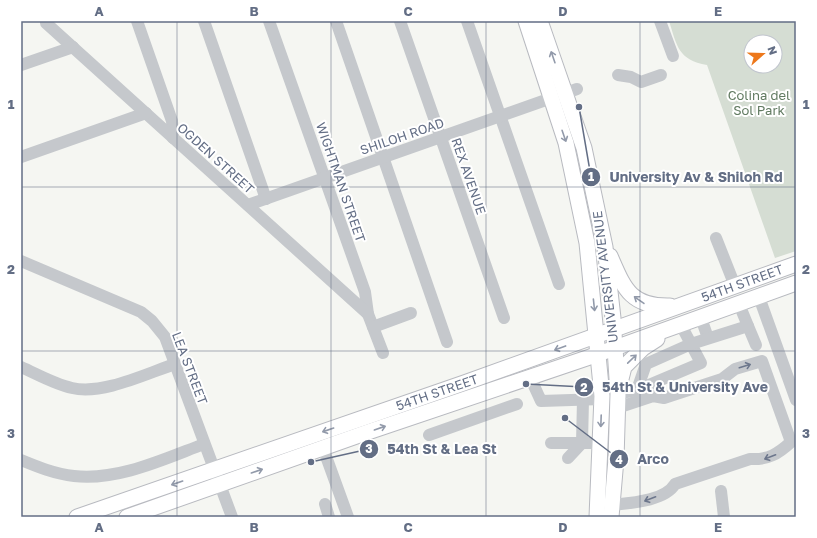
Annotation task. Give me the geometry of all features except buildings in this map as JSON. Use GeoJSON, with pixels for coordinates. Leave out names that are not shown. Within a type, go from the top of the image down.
{"type":"FeatureCollection","features":[{"type":"Feature","properties":{"kind":"main road","name":"UNIVERSITY AVENUE"},"geometry":{"type":"LineString","coordinates":[[526,21],[565,94],[566,143],[587,242],[597,334],[602,399],[597,517]]}},
{"type":"Feature","properties":{"kind":"main road","name":"UNIVERSITY AVENUE"},"geometry":{"type":"LineString","coordinates":[[540,21],[584,148],[604,247],[613,328],[618,401],[612,511]]}},
{"type":"Feature","properties":{"kind":"main road"},"geometry":{"type":"LineString","coordinates":[[604,247],[623,285],[637,299],[646,304],[677,306]]}},
{"type":"Feature","properties":{"kind":"main road","name":"54TH STREET"},"geometry":{"type":"LineString","coordinates":[[76,517],[444,390],[613,328],[796,264]]}},
{"type":"Feature","properties":{"kind":"main road","name":"54TH STREET"},"geometry":{"type":"LineString","coordinates":[[127,517],[421,413],[681,325],[796,283]]}},
{"type":"Feature","properties":{"kind":"main road"},"geometry":{"type":"LineString","coordinates":[[618,401],[624,367],[643,348],[681,325]]}},
{"type":"Feature","properties":{"kind":"main road"},"geometry":{"type":"LineString","coordinates":[[421,413],[424,405],[444,390]]}},
{"type":"Feature","properties":{"kind":"street"},"geometry":{"type":"LineString","coordinates":[[137,21],[172,121],[173,138]]}},
{"type":"Feature","properties":{"kind":"street"},"geometry":{"type":"LineString","coordinates":[[204,21],[266,199]]}},
{"type":"Feature","properties":{"kind":"street","name":"WIGHTMAN STREET"},"geometry":{"type":"LineString","coordinates":[[269,21],[365,292],[368,314],[383,353]]}},
{"type":"Feature","properties":{"kind":"street"},"geometry":{"type":"LineString","coordinates":[[336,21],[447,342]]}},
{"type":"Feature","properties":{"kind":"street","name":"REX AVENUE"},"geometry":{"type":"LineString","coordinates":[[400,21],[504,318]]}},
{"type":"Feature","properties":{"kind":"street"},"geometry":{"type":"LineString","coordinates":[[467,21],[559,284]]}},
{"type":"Feature","properties":{"kind":"street"},"geometry":{"type":"LineString","coordinates":[[660,21],[673,56]]}},
{"type":"Feature","properties":{"kind":"street","name":"OGDEN STREET"},"geometry":{"type":"LineString","coordinates":[[46,23],[368,314]]}},
{"type":"Feature","properties":{"kind":"street"},"geometry":{"type":"LineString","coordinates":[[21,65],[73,47]]}},
{"type":"Feature","properties":{"kind":"street"},"geometry":{"type":"LineString","coordinates":[[618,74],[631,77],[641,82],[661,76]]}},
{"type":"Feature","properties":{"kind":"street","name":"SHILOH ROAD"},"geometry":{"type":"LineString","coordinates":[[248,205],[565,94]]}},
{"type":"Feature","properties":{"kind":"street"},"geometry":{"type":"LineString","coordinates":[[21,157],[146,113]]}},
{"type":"Feature","properties":{"kind":"street"},"geometry":{"type":"LineString","coordinates":[[716,238],[735,286]]}},
{"type":"Feature","properties":{"kind":"street","name":"LEA STREET"},"geometry":{"type":"LineString","coordinates":[[21,262],[141,312],[161,332],[175,364],[232,517]]}},
{"type":"Feature","properties":{"kind":"street"},"geometry":{"type":"LineString","coordinates":[[760,297],[796,400]]}},
{"type":"Feature","properties":{"kind":"street"},"geometry":{"type":"LineString","coordinates":[[739,304],[756,345]]}},
{"type":"Feature","properties":{"kind":"street"},"geometry":{"type":"LineString","coordinates":[[374,327],[412,313]]}},
{"type":"Feature","properties":{"kind":"street"},"geometry":{"type":"LineString","coordinates":[[701,318],[708,338]]}},
{"type":"Feature","properties":{"kind":"street"},"geometry":{"type":"LineString","coordinates":[[618,401],[637,390],[701,363],[681,325]]}},
{"type":"Feature","properties":{"kind":"street"},"geometry":{"type":"LineString","coordinates":[[637,390],[646,364],[691,344],[748,326]]}},
{"type":"Feature","properties":{"kind":"street"},"geometry":{"type":"LineString","coordinates":[[612,511],[671,491],[675,484],[750,459],[762,460],[779,453],[791,442],[762,360],[735,369],[722,379],[664,398],[653,396],[618,401]]}},
{"type":"Feature","properties":{"kind":"street"},"geometry":{"type":"LineString","coordinates":[[21,367],[67,387],[90,390],[109,386],[175,364]]}},
{"type":"Feature","properties":{"kind":"street"},"geometry":{"type":"LineString","coordinates":[[530,377],[541,401],[602,399]]}},
{"type":"Feature","properties":{"kind":"street"},"geometry":{"type":"LineString","coordinates":[[568,458],[582,443],[583,400]]}},
{"type":"Feature","properties":{"kind":"street"},"geometry":{"type":"LineString","coordinates":[[429,435],[517,404]]}},
{"type":"Feature","properties":{"kind":"street"},"geometry":{"type":"LineString","coordinates":[[551,443],[600,443]]}},
{"type":"Feature","properties":{"kind":"street"},"geometry":{"type":"LineString","coordinates":[[21,460],[50,471],[75,476],[99,476],[123,472],[146,465],[204,444]]}},
{"type":"Feature","properties":{"kind":"street"},"geometry":{"type":"LineString","coordinates":[[323,448],[348,517]]}},
{"type":"Feature","properties":{"kind":"street"},"geometry":{"type":"LineString","coordinates":[[721,491],[724,517]]}},
{"type":"Feature","properties":{"kind":"street"},"geometry":{"type":"LineString","coordinates":[[324,504],[329,517]]}},
{"type":"Feature","properties":{"kind":"green space","name":"Colina del Sol Park"},"geometry":{"type":"Polygon","coordinates":[[[669,21],[796,21],[796,251],[775,258],[707,65],[690,60],[684,55],[677,45],[669,21]]]}},
{"type":"Feature","properties":{"kind":"place","name":"University Av & Shiloh Rd"},"geometry":{"type":"Point","coordinates":[579,107]}},
{"type":"Feature","properties":{"kind":"place","name":"54th St & University Ave"},"geometry":{"type":"Point","coordinates":[526,384]}},
{"type":"Feature","properties":{"kind":"place","name":"Arco"},"geometry":{"type":"Point","coordinates":[565,418]}},
{"type":"Feature","properties":{"kind":"place","name":"54th St & Lea St"},"geometry":{"type":"Point","coordinates":[311,462]}}]}
